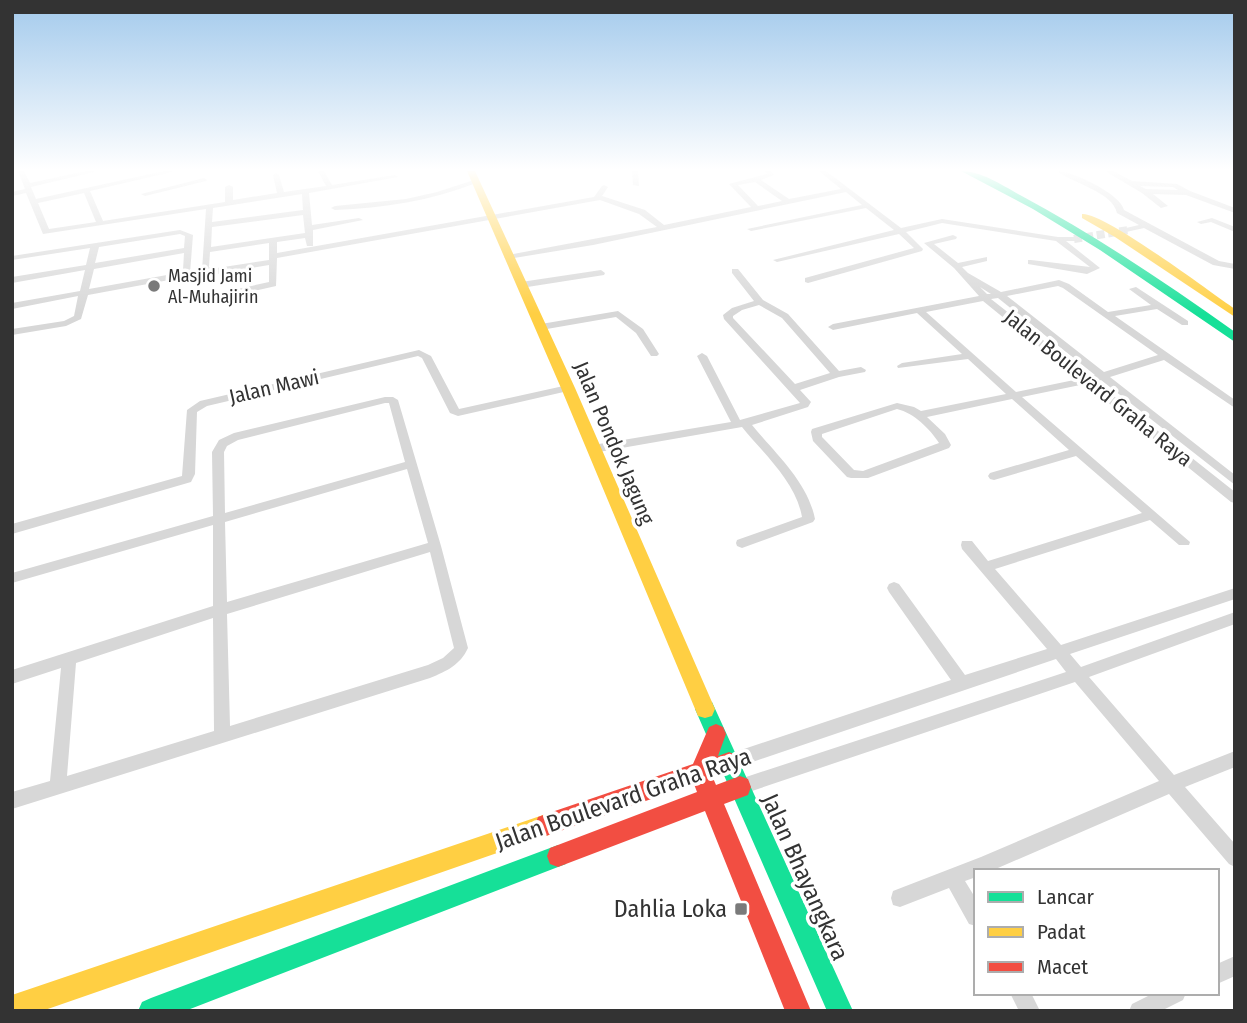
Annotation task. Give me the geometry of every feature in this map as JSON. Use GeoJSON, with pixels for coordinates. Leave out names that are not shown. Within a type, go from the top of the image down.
{"type":"FeatureCollection","features":[{"type":"Feature","properties":{"kind":"main road","name":"Jalan Pondok Jagung"},"geometry":{"type":"LineString","coordinates":[[491,219],[568,388],[729,762]]}},
{"type":"Feature","properties":{"kind":"main road"},"geometry":{"type":"LineString","coordinates":[[1061,219],[1096,239],[1235,338]]}},
{"type":"Feature","properties":{"kind":"main road"},"geometry":{"type":"LineString","coordinates":[[1088,219],[1119,235],[1235,314]]}},
{"type":"Feature","properties":{"kind":"main road"},"geometry":{"type":"LineString","coordinates":[[716,734],[700,773],[798,1011]]}},
{"type":"Feature","properties":{"kind":"main road","name":"Jalan Bhayangkara"},"geometry":{"type":"LineString","coordinates":[[729,762],[840,1011]]}},
{"type":"Feature","properties":{"kind":"main road","name":"Jalan Boulevard Graha Raya"},"geometry":{"type":"LineString","coordinates":[[12,1008],[729,762]]}},
{"type":"Feature","properties":{"kind":"main road","name":"Jalan Boulevard Graha Raya"},"geometry":{"type":"LineString","coordinates":[[150,1011],[740,787]]}},
{"type":"Feature","properties":{"kind":"street"},"geometry":{"type":"LineString","coordinates":[[40,219],[46,232],[124,219]]}},
{"type":"Feature","properties":{"kind":"street"},"geometry":{"type":"LineString","coordinates":[[98,219],[100,223]]}},
{"type":"Feature","properties":{"kind":"street"},"geometry":{"type":"LineString","coordinates":[[209,219],[205,269],[209,272],[481,219]]}},
{"type":"Feature","properties":{"kind":"street"},"geometry":{"type":"LineString","coordinates":[[209,225],[256,219]]}},
{"type":"Feature","properties":{"kind":"street"},"geometry":{"type":"LineString","coordinates":[[308,219],[311,251]]}},
{"type":"Feature","properties":{"kind":"street"},"geometry":{"type":"LineString","coordinates":[[651,219],[663,228]]}},
{"type":"Feature","properties":{"kind":"street"},"geometry":{"type":"LineString","coordinates":[[508,257],[594,244],[706,219]]}},
{"type":"Feature","properties":{"kind":"street"},"geometry":{"type":"LineString","coordinates":[[751,229],[797,219]]}},
{"type":"Feature","properties":{"kind":"street"},"geometry":{"type":"LineString","coordinates":[[808,280],[919,249],[918,244],[885,219]]}},
{"type":"Feature","properties":{"kind":"street"},"geometry":{"type":"LineString","coordinates":[[1134,219],[1216,263],[1235,267]]}},
{"type":"Feature","properties":{"kind":"street"},"geometry":{"type":"LineString","coordinates":[[207,250],[273,241],[359,220]]}},
{"type":"Feature","properties":{"kind":"street"},"geometry":{"type":"LineString","coordinates":[[1201,222],[1212,220],[1235,230]]}},
{"type":"Feature","properties":{"kind":"street"},"geometry":{"type":"LineString","coordinates":[[777,260],[942,221],[1058,239],[1074,239]]}},
{"type":"Feature","properties":{"kind":"street"},"geometry":{"type":"LineString","coordinates":[[1129,230],[1145,225]]}},
{"type":"Feature","properties":{"kind":"street"},"geometry":{"type":"LineString","coordinates":[[12,258],[180,232],[189,235],[187,271],[180,275],[12,306]]}},
{"type":"Feature","properties":{"kind":"street"},"geometry":{"type":"LineString","coordinates":[[930,240],[953,237]]}},
{"type":"Feature","properties":{"kind":"street"},"geometry":{"type":"LineString","coordinates":[[1031,261],[1087,271],[1096,268],[1058,239]]}},
{"type":"Feature","properties":{"kind":"street","name":"Jalan Boulevard Graha Raya"},"geometry":{"type":"LineString","coordinates":[[930,240],[928,243],[961,270],[1000,295],[1235,481]]}},
{"type":"Feature","properties":{"kind":"street"},"geometry":{"type":"LineString","coordinates":[[191,302],[273,284],[273,241]]}},
{"type":"Feature","properties":{"kind":"street"},"geometry":{"type":"LineString","coordinates":[[12,332],[75,320],[78,317],[95,245]]}},
{"type":"Feature","properties":{"kind":"street"},"geometry":{"type":"LineString","coordinates":[[12,280],[188,250]]}},
{"type":"Feature","properties":{"kind":"street"},"geometry":{"type":"LineString","coordinates":[[961,270],[984,259]]}},
{"type":"Feature","properties":{"kind":"street","name":"Jalan Boulevard Graha Raya"},"geometry":{"type":"LineString","coordinates":[[961,270],[985,298],[1235,499]]}},
{"type":"Feature","properties":{"kind":"street"},"geometry":{"type":"LineString","coordinates":[[735,271],[760,302],[785,316],[837,374]]}},
{"type":"Feature","properties":{"kind":"street"},"geometry":{"type":"LineString","coordinates":[[521,285],[601,272]]}},
{"type":"Feature","properties":{"kind":"street"},"geometry":{"type":"LineString","coordinates":[[832,327],[1059,283],[1235,405]]}},
{"type":"Feature","properties":{"kind":"street"},"geometry":{"type":"LineString","coordinates":[[1133,289],[1185,323]]}},
{"type":"Feature","properties":{"kind":"street"},"geometry":{"type":"LineString","coordinates":[[593,449],[741,423],[804,405],[806,402],[795,388],[729,319],[728,315],[733,310],[760,302]]}},
{"type":"Feature","properties":{"kind":"street"},"geometry":{"type":"LineString","coordinates":[[1105,315],[1158,306]]}},
{"type":"Feature","properties":{"kind":"street"},"geometry":{"type":"LineString","coordinates":[[920,311],[1017,395],[1076,453],[1184,542]]}},
{"type":"Feature","properties":{"kind":"street"},"geometry":{"type":"LineString","coordinates":[[541,327],[618,314],[640,331],[654,354]]}},
{"type":"Feature","properties":{"kind":"street","name":"Jalan Mawi"},"geometry":{"type":"LineString","coordinates":[[12,529],[187,479],[192,410],[204,403],[419,353],[426,356],[454,411],[458,413],[568,388]]}},
{"type":"Feature","properties":{"kind":"street"},"geometry":{"type":"LineString","coordinates":[[702,356],[741,423],[793,485],[809,510],[808,519],[742,543]]}},
{"type":"Feature","properties":{"kind":"street"},"geometry":{"type":"LineString","coordinates":[[902,366],[970,356]]}},
{"type":"Feature","properties":{"kind":"street"},"geometry":{"type":"LineString","coordinates":[[919,415],[941,437],[945,445],[864,475],[851,474],[817,438],[816,432],[897,406],[910,409],[919,415],[1090,380],[1166,356]]}},
{"type":"Feature","properties":{"kind":"street"},"geometry":{"type":"LineString","coordinates":[[795,388],[837,374],[861,370]]}},
{"type":"Feature","properties":{"kind":"street"},"geometry":{"type":"LineString","coordinates":[[12,801],[430,671],[452,661],[461,648],[436,546],[393,400],[234,437],[223,443],[218,452],[222,735]]}},
{"type":"Feature","properties":{"kind":"street"},"geometry":{"type":"LineString","coordinates":[[994,476],[1076,453]]}},
{"type":"Feature","properties":{"kind":"street"},"geometry":{"type":"LineString","coordinates":[[13,579],[219,517],[411,464]]}},
{"type":"Feature","properties":{"kind":"street"},"geometry":{"type":"LineString","coordinates":[[988,566],[1152,515]]}},
{"type":"Feature","properties":{"kind":"street"},"geometry":{"type":"LineString","coordinates":[[967,545],[988,566],[1077,675],[1235,858]]}},
{"type":"Feature","properties":{"kind":"street"},"geometry":{"type":"LineString","coordinates":[[12,677],[220,610],[436,546]]}},
{"type":"Feature","properties":{"kind":"street"},"geometry":{"type":"LineString","coordinates":[[894,588],[961,682]]}},
{"type":"Feature","properties":{"kind":"street","name":"Jalan Boulevard Graha Raya"},"geometry":{"type":"LineString","coordinates":[[729,762],[961,682],[1061,653],[1235,593]]}},
{"type":"Feature","properties":{"kind":"street","name":"Jalan Boulevard Graha Raya"},"geometry":{"type":"LineString","coordinates":[[740,787],[1077,675],[1235,618]]}},
{"type":"Feature","properties":{"kind":"street"},"geometry":{"type":"LineString","coordinates":[[58,785],[69,659]]}},
{"type":"Feature","properties":{"kind":"street"},"geometry":{"type":"LineString","coordinates":[[900,898],[1235,759]]}},
{"type":"Feature","properties":{"kind":"street"},"geometry":{"type":"LineString","coordinates":[[953,878],[974,914]]}},
{"type":"Feature","properties":{"kind":"street"},"geometry":{"type":"LineString","coordinates":[[1219,973],[1235,966]]}},
{"type":"Feature","properties":{"kind":"street"},"geometry":{"type":"LineString","coordinates":[[1021,995],[1030,1011]]}},
{"type":"Feature","properties":{"kind":"street"},"geometry":{"type":"LineString","coordinates":[[1139,1011],[1173,995]]}},
{"type":"Feature","properties":{"kind":"tunnel"},"geometry":{"type":"LineString","coordinates":[[1074,239],[1129,230]]}},
{"type":"Feature","properties":{"kind":"traffic: fast"},"geometry":{"type":"LineString","coordinates":[[1056,219],[1104,248],[1235,338]]}},
{"type":"Feature","properties":{"kind":"traffic: fast"},"geometry":{"type":"LineString","coordinates":[[705,709],[840,1011]]}},
{"type":"Feature","properties":{"kind":"traffic: fast"},"geometry":{"type":"LineString","coordinates":[[151,1011],[558,856]]}},
{"type":"Feature","properties":{"kind":"traffic: slow"},"geometry":{"type":"LineString","coordinates":[[492,219],[705,709]]}},
{"type":"Feature","properties":{"kind":"traffic: slow"},"geometry":{"type":"LineString","coordinates":[[1090,219],[1119,235],[1235,314]]}},
{"type":"Feature","properties":{"kind":"traffic: slow"},"geometry":{"type":"LineString","coordinates":[[12,1008],[546,825]]}},
{"type":"Feature","properties":{"kind":"traffic: jam"},"geometry":{"type":"LineString","coordinates":[[716,734],[700,773],[798,1011]]}},
{"type":"Feature","properties":{"kind":"traffic: jam"},"geometry":{"type":"LineString","coordinates":[[546,825],[729,762]]}},
{"type":"Feature","properties":{"kind":"traffic: jam"},"geometry":{"type":"LineString","coordinates":[[558,856],[740,787]]}},
{"type":"Feature","properties":{"kind":"place","name":"Masjid Jami Al-Muhajirin"},"geometry":{"type":"Point","coordinates":[154,286]}},
{"type":"Feature","properties":{"kind":"place","name":"Dahlia Loka"},"geometry":{"type":"Point","coordinates":[741,909]}}]}
